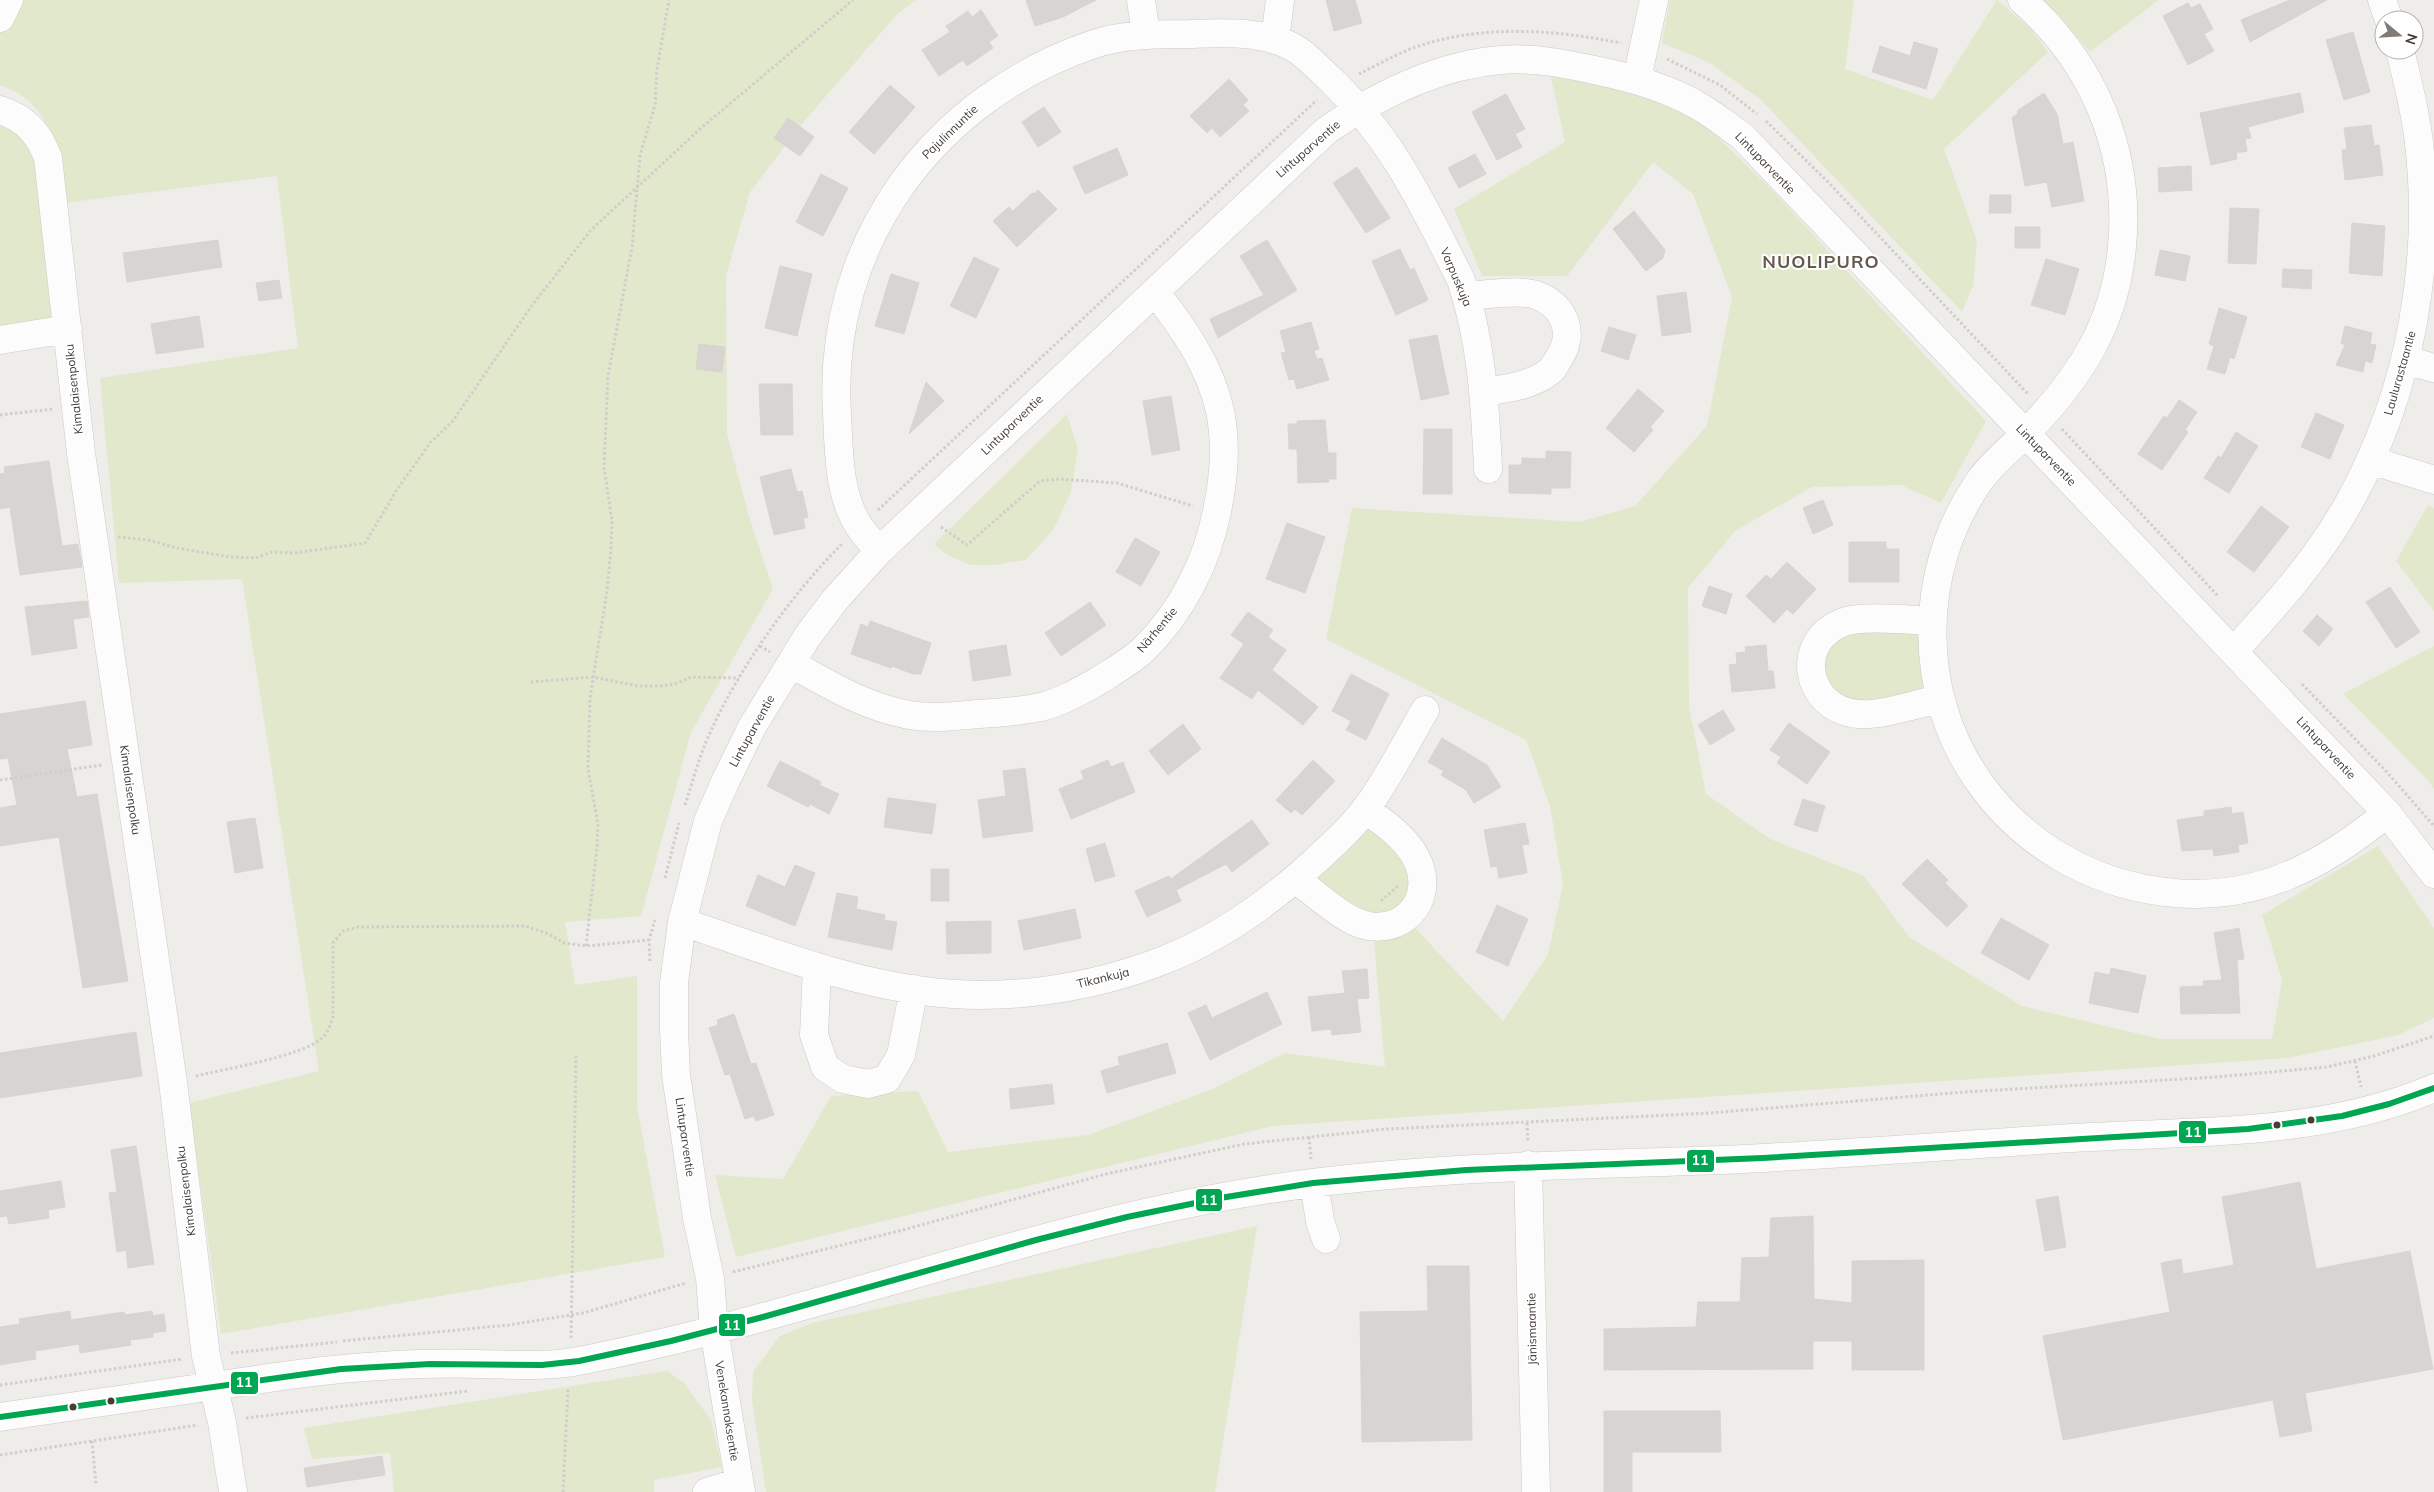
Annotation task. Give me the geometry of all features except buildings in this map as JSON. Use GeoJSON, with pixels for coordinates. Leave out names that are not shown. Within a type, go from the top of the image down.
{"type":"FeatureCollection","features":[{"type":"Feature","properties":{"kind":"street"},"geometry":{"type":"LineString","coordinates":[[0,18],[9,0]]}},
{"type":"Feature","properties":{"kind":"street"},"geometry":{"type":"LineString","coordinates":[[1141,0],[1146,35]]}},
{"type":"Feature","properties":{"kind":"street"},"geometry":{"type":"LineString","coordinates":[[1275,40],[1280,0]]}},
{"type":"Feature","properties":{"kind":"street"},"geometry":{"type":"LineString","coordinates":[[1637,79],[1654,0]]}},
{"type":"Feature","properties":{"kind":"street"},"geometry":{"type":"LineString","coordinates":[[2022,0],[2063,41],[2080,66],[2101,107],[2117,153],[2124,216],[2122,248],[2112,305],[2102,329],[2079,371],[2046,412],[2026,434],[2000,456],[1978,483],[1947,544],[1938,576],[1932,621],[1933,653],[1940,699],[1955,743],[1992,801],[2017,826],[2043,847],[2071,864],[2136,888],[2169,893],[2203,894],[2238,892],[2270,883],[2302,871],[2332,855],[2387,813]]}},
{"type":"Feature","properties":{"kind":"street","name":"Pajulinnuntie"},"geometry":{"type":"LineString","coordinates":[[880,551],[860,527],[846,496],[841,468],[836,398],[837,358],[844,308],[856,269],[879,222],[900,186],[932,147],[968,112],[1007,83],[1096,43],[1146,35],[1221,33],[1250,35],[1275,40],[1301,52],[1359,108]]}},
{"type":"Feature","properties":{"kind":"street","name":"Lintuparventie"},"geometry":{"type":"LineString","coordinates":[[714,1330],[710,1278],[697,1218],[676,1075],[670,917],[708,821],[752,727],[807,637],[834,601],[880,551],[1081,358],[1155,292],[1327,130],[1359,108],[1391,91],[1444,71],[1501,60],[1555,62],[1637,79],[1695,104],[1742,136],[2387,813],[2434,874]]}},
{"type":"Feature","properties":{"kind":"street","name":"Laulurastaantie"},"geometry":{"type":"LineString","coordinates":[[2234,651],[2271,611],[2314,557],[2351,499],[2387,419],[2406,360],[2417,297],[2423,217],[2418,135],[2402,60]]}},
{"type":"Feature","properties":{"kind":"street","name":"Varpuskuja"},"geometry":{"type":"LineString","coordinates":[[1359,108],[1382,136],[1414,186],[1461,280],[1473,319],[1484,392],[1488,469]]}},
{"type":"Feature","properties":{"kind":"street","name":"Kimalaisenpolku"},"geometry":{"type":"LineString","coordinates":[[0,110],[14,114],[30,126],[42,142],[48,158],[93,540],[173,1082],[206,1356],[222,1422],[233,1492]]}},
{"type":"Feature","properties":{"kind":"street","name":"Närhentie"},"geometry":{"type":"LineString","coordinates":[[792,664],[862,702],[910,715],[936,717],[1008,712],[1042,706],[1080,691],[1142,651],[1163,627],[1199,570],[1212,537],[1222,489],[1225,451],[1220,410],[1206,368],[1187,335],[1155,292]]}},
{"type":"Feature","properties":{"kind":"street"},"geometry":{"type":"LineString","coordinates":[[1466,296],[1500,293],[1534,294],[1558,307],[1568,329],[1566,348],[1552,370],[1524,383],[1484,392]]}},
{"type":"Feature","properties":{"kind":"street"},"geometry":{"type":"LineString","coordinates":[[0,340],[68,329]]}},
{"type":"Feature","properties":{"kind":"street"},"geometry":{"type":"LineString","coordinates":[[2406,360],[2434,368]]}},
{"type":"Feature","properties":{"kind":"street"},"geometry":{"type":"LineString","coordinates":[[2370,460],[2434,480]]}},
{"type":"Feature","properties":{"kind":"street"},"geometry":{"type":"LineString","coordinates":[[1932,621],[1894,619],[1846,621],[1831,628],[1818,640],[1812,655],[1812,674],[1817,688],[1826,703],[1841,711],[1859,714],[1874,713],[1940,699]]}},
{"type":"Feature","properties":{"kind":"street","name":"Tikankuja"},"geometry":{"type":"LineString","coordinates":[[670,917],[817,968],[860,980],[914,990],[975,994],[1026,992],[1059,988],[1131,971],[1166,959],[1226,928],[1295,879],[1342,836],[1365,809],[1425,710]]}},
{"type":"Feature","properties":{"kind":"street"},"geometry":{"type":"LineString","coordinates":[[1295,879],[1351,919],[1368,926],[1387,927],[1403,922],[1414,911],[1421,895],[1423,878],[1418,860],[1398,834],[1365,809]]}},
{"type":"Feature","properties":{"kind":"street"},"geometry":{"type":"LineString","coordinates":[[817,968],[814,1035],[825,1067],[842,1079],[868,1084],[887,1079],[901,1055],[914,990]]}},
{"type":"Feature","properties":{"kind":"street"},"geometry":{"type":"LineString","coordinates":[[0,1417],[322,1370],[444,1363],[527,1366],[570,1363],[714,1330],[1067,1232],[1172,1207],[1314,1183],[1528,1165],[1883,1152],[2060,1138],[2222,1131],[2331,1119],[2406,1100],[2434,1088]]}},
{"type":"Feature","properties":{"kind":"street","name":"Jänismaantie"},"geometry":{"type":"LineString","coordinates":[[1528,1165],[1536,1492]]}},
{"type":"Feature","properties":{"kind":"street"},"geometry":{"type":"LineString","coordinates":[[1314,1183],[1320,1221],[1326,1239]]}},
{"type":"Feature","properties":{"kind":"street","name":"Venekannaksentie"},"geometry":{"type":"LineString","coordinates":[[714,1330],[740,1487]]}},
{"type":"Feature","properties":{"kind":"street"},"geometry":{"type":"LineString","coordinates":[[707,1492],[740,1487]]}},
{"type":"Feature","properties":{"kind":"path"},"geometry":{"type":"LineString","coordinates":[[586,946],[598,825],[588,769],[590,698],[607,591],[611,549],[612,521],[604,466],[608,376],[632,247],[640,156],[655,105],[657,69],[669,0]]}},
{"type":"Feature","properties":{"kind":"path"},"geometry":{"type":"LineString","coordinates":[[93,540],[126,536],[230,557],[255,558],[272,552],[294,553],[365,543],[398,488],[430,443],[452,422],[557,272],[591,230],[700,128],[853,0]]}},
{"type":"Feature","properties":{"kind":"path"},"geometry":{"type":"LineString","coordinates":[[684,808],[709,734],[739,678],[760,646],[823,562],[1311,104],[1337,86],[1410,49],[1450,38],[1498,31],[1536,31],[1582,35],[1643,49],[1720,85],[1759,115],[1829,182],[2218,596]]}},
{"type":"Feature","properties":{"kind":"path"},"geometry":{"type":"LineString","coordinates":[[0,415],[76,406]]}},
{"type":"Feature","properties":{"kind":"path"},"geometry":{"type":"LineString","coordinates":[[920,513],[967,545],[1040,481],[1059,479],[1117,483],[1217,513]]}},
{"type":"Feature","properties":{"kind":"path"},"geometry":{"type":"LineString","coordinates":[[531,682],[593,677],[636,686],[659,686],[675,684],[691,677],[739,678]]}},
{"type":"Feature","properties":{"kind":"path"},"geometry":{"type":"LineString","coordinates":[[2295,677],[2385,770],[2434,826]]}},
{"type":"Feature","properties":{"kind":"path"},"geometry":{"type":"LineString","coordinates":[[0,780],[125,762]]}},
{"type":"Feature","properties":{"kind":"path"},"geometry":{"type":"LineString","coordinates":[[664,886],[682,816]]}},
{"type":"Feature","properties":{"kind":"path"},"geometry":{"type":"LineString","coordinates":[[173,1082],[304,1050],[321,1038],[330,1026],[333,1016],[333,943],[343,931],[358,927],[525,926],[549,934],[564,943],[586,946],[649,940],[670,917]]}},
{"type":"Feature","properties":{"kind":"path"},"geometry":{"type":"LineString","coordinates":[[649,940],[650,962]]}},
{"type":"Feature","properties":{"kind":"path"},"geometry":{"type":"LineString","coordinates":[[510,1325],[572,1315],[683,1283],[903,1230],[1106,1174],[1244,1144],[1386,1129],[1710,1113],[1965,1092],[2216,1077],[2327,1067],[2374,1056],[2434,1036]]}},
{"type":"Feature","properties":{"kind":"path"},"geometry":{"type":"LineString","coordinates":[[563,1492],[572,1315],[576,1056]]}},
{"type":"Feature","properties":{"kind":"path"},"geometry":{"type":"LineString","coordinates":[[682,1275],[683,1283]]}},
{"type":"Feature","properties":{"kind":"path"},"geometry":{"type":"LineString","coordinates":[[0,1455],[222,1422],[474,1390]]}},
{"type":"Feature","properties":{"kind":"path"},"geometry":{"type":"LineString","coordinates":[[92,1441],[96,1485]]}},
{"type":"Feature","properties":{"kind":"green space"},"geometry":{"type":"Polygon","coordinates":[[[0,0],[917,0],[898,13],[801,125],[750,192],[726,276],[727,434],[748,513],[773,589],[691,732],[641,916],[565,922],[575,985],[637,976],[637,1106],[665,1257],[221,1334],[189,1103],[319,1071],[242,579],[119,583],[100,378],[298,348],[277,176],[63,203],[53,142],[41,115],[31,103],[18,93],[0,86],[0,0]]]}},
{"type":"Feature","properties":{"kind":"green space"},"geometry":{"type":"Polygon","coordinates":[[[1670,0],[1854,0],[1845,69],[1933,100],[1997,0],[2032,30],[2048,52],[1944,149],[1977,241],[1973,286],[1962,312],[1761,100],[1710,63],[1662,43],[1670,0]]]}},
{"type":"Feature","properties":{"kind":"green space"},"geometry":{"type":"Polygon","coordinates":[[[2040,0],[2159,0],[2090,52],[2057,13],[2040,0]]]}},
{"type":"Feature","properties":{"kind":"green space"},"geometry":{"type":"Polygon","coordinates":[[[1551,77],[1625,88],[1702,122],[1770,188],[1986,421],[1941,503],[1901,485],[1812,487],[1735,531],[1688,588],[1689,706],[1706,794],[1770,839],[1864,876],[1909,937],[2022,1006],[2160,1039],[2272,1039],[2282,980],[2262,915],[2378,846],[2434,928],[2434,1018],[2398,1035],[2288,1058],[1273,1126],[736,1257],[715,1175],[783,1179],[831,1096],[918,1091],[948,1152],[1088,1135],[1210,1090],[1285,1053],[1385,1067],[1374,942],[1414,927],[1503,1021],[1548,955],[1563,884],[1550,806],[1526,740],[1326,639],[1352,508],[1580,522],[1635,506],[1707,426],[1732,297],[1693,194],[1653,162],[1567,276],[1482,276],[1454,209],[1565,142],[1551,77]]]}},
{"type":"Feature","properties":{"kind":"green space"},"geometry":{"type":"Polygon","coordinates":[[[0,118],[35,148],[60,322],[0,331],[0,118]]]}},
{"type":"Feature","properties":{"kind":"green space"},"geometry":{"type":"Polygon","coordinates":[[[1067,414],[1078,449],[1071,492],[1053,530],[1026,560],[995,565],[970,565],[947,555],[934,544],[1067,414]]]}},
{"type":"Feature","properties":{"kind":"green space"},"geometry":{"type":"Polygon","coordinates":[[[2428,505],[2434,508],[2434,611],[2396,561],[2428,505]]]}},
{"type":"Feature","properties":{"kind":"green space"},"geometry":{"type":"Polygon","coordinates":[[[1928,624],[1936,697],[1842,708],[1816,655],[1834,630],[1928,624]]]}},
{"type":"Feature","properties":{"kind":"green space"},"geometry":{"type":"Polygon","coordinates":[[[2434,646],[2434,789],[2426,778],[2343,694],[2434,646]]]}},
{"type":"Feature","properties":{"kind":"green space"},"geometry":{"type":"Polygon","coordinates":[[[1368,817],[1406,847],[1418,894],[1368,924],[1306,878],[1368,817]]]}},
{"type":"Feature","properties":{"kind":"green space"},"geometry":{"type":"Polygon","coordinates":[[[1257,1226],[1215,1492],[766,1492],[752,1400],[753,1372],[780,1336],[812,1323],[1257,1226]]]}},
{"type":"Feature","properties":{"kind":"green space"},"geometry":{"type":"Polygon","coordinates":[[[667,1371],[684,1383],[711,1420],[722,1467],[654,1480],[654,1492],[394,1492],[390,1453],[312,1459],[304,1428],[667,1371]]]}},
{"type":"Feature","properties":{"kind":"transit line","name":"11"},"geometry":{"type":"LineString","coordinates":[[0,1417],[341,1369],[430,1364],[542,1365],[579,1361],[671,1341],[763,1317],[1036,1240],[1127,1217],[1220,1198],[1313,1183],[1466,1170],[1763,1158],[2248,1129],[2342,1116],[2389,1104],[2434,1088]]}},
{"type":"Feature","properties":{"kind":"district","name":"NUOLIPURO"},"geometry":{"type":"Point","coordinates":[1821,262]}}]}
